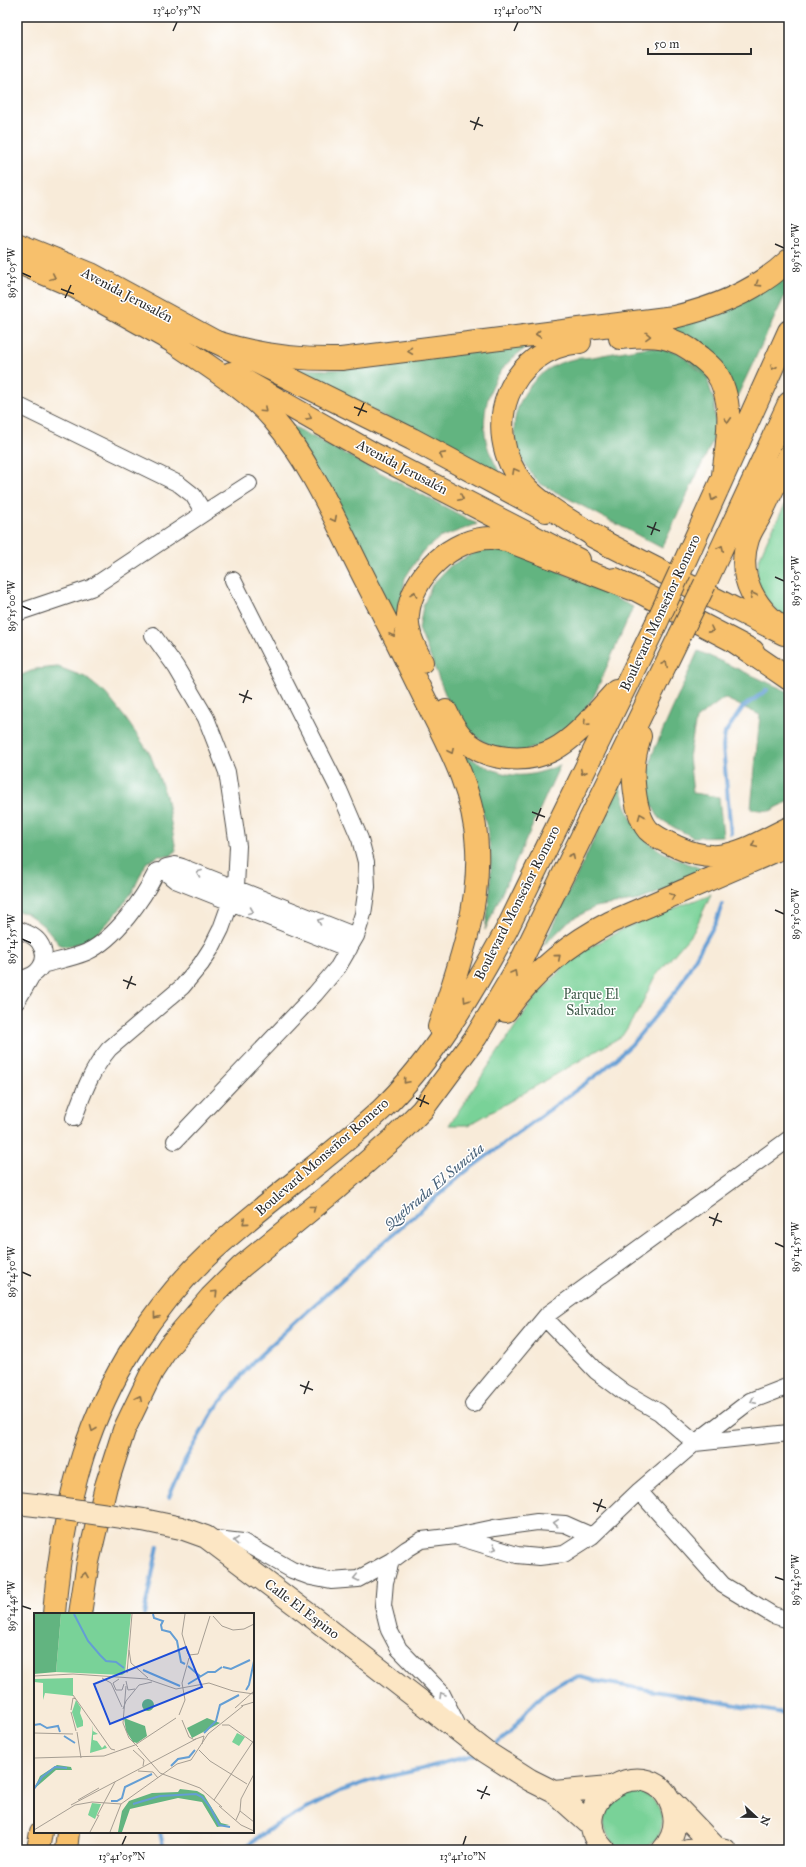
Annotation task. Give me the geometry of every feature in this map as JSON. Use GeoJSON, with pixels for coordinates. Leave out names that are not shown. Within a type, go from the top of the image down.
{"type":"FeatureCollection","features":[{"type":"Feature","properties":{"kind":"main road"},"geometry":{"type":"LineString","coordinates":[[17,235],[91,274]]}},
{"type":"Feature","properties":{"kind":"main road","name":"Avenida Jerusalén"},"geometry":{"type":"LineString","coordinates":[[17,244],[91,274],[216,342],[412,439],[610,546],[789,636]]}},
{"type":"Feature","properties":{"kind":"main road"},"geometry":{"type":"LineString","coordinates":[[216,342],[240,350],[310,360],[341,359],[674,317],[713,307],[744,293],[766,279],[789,260]]}},
{"type":"Feature","properties":{"kind":"main road","name":"Avenida Jerusalén"},"geometry":{"type":"LineString","coordinates":[[17,262],[75,287],[372,453],[789,670]]}},
{"type":"Feature","properties":{"kind":"main road","name":"Boulevard Monseñor Romero"},"geometry":{"type":"LineString","coordinates":[[54,1613],[60,1564],[71,1501],[83,1454],[107,1397],[132,1349],[174,1291],[211,1252],[382,1109],[431,1051],[483,973],[507,929],[656,624],[789,331]]}},
{"type":"Feature","properties":{"kind":"main road"},"geometry":{"type":"LineString","coordinates":[[165,336],[256,402],[272,418],[292,443],[314,479],[393,634],[451,750],[464,781],[475,824],[478,848],[477,879],[464,948],[431,1051]]}},
{"type":"Feature","properties":{"kind":"main road"},"geometry":{"type":"LineString","coordinates":[[610,546],[540,500],[524,485],[516,474],[509,460],[504,442],[502,426],[504,411],[514,383],[524,368],[535,357],[550,348],[567,343],[641,336],[660,336],[670,338],[690,348],[715,370],[724,392],[728,431],[723,475]]}},
{"type":"Feature","properties":{"kind":"main road","name":"Boulevard Monseñor Romero"},"geometry":{"type":"LineString","coordinates":[[80,1613],[88,1562],[115,1455],[139,1397],[152,1372],[169,1346],[211,1297],[241,1267],[336,1189],[393,1139],[422,1110],[476,1037],[519,965],[654,685],[705,584],[789,403]]}},
{"type":"Feature","properties":{"kind":"main road"},"geometry":{"type":"LineString","coordinates":[[789,456],[748,539],[745,567],[752,594],[758,605],[767,616],[789,632]]}},
{"type":"Feature","properties":{"kind":"main road"},"geometry":{"type":"LineString","coordinates":[[632,588],[525,546],[491,538],[460,546],[446,554],[430,569],[416,588],[408,616],[408,628],[413,644],[453,725],[462,738],[476,748],[489,754],[506,758],[524,758],[553,750],[566,742],[632,674]]}},
{"type":"Feature","properties":{"kind":"main road"},"geometry":{"type":"LineString","coordinates":[[735,642],[789,679]]}},
{"type":"Feature","properties":{"kind":"main road"},"geometry":{"type":"LineString","coordinates":[[654,685],[635,752],[632,777],[640,815],[648,829],[660,839],[683,850],[703,856],[719,856],[738,852],[789,828]]}},
{"type":"Feature","properties":{"kind":"main road"},"geometry":{"type":"LineString","coordinates":[[422,1110],[451,1089],[520,990],[578,941],[611,922],[789,845]]}},
{"type":"Feature","properties":{"kind":"main road"},"geometry":{"type":"LineString","coordinates":[[38,1850],[41,1833]]}},
{"type":"Feature","properties":{"kind":"main road"},"geometry":{"type":"LineString","coordinates":[[66,1850],[68,1833]]}},
{"type":"Feature","properties":{"kind":"street"},"geometry":{"type":"LineString","coordinates":[[17,404],[179,484],[193,495],[204,513]]}},
{"type":"Feature","properties":{"kind":"street"},"geometry":{"type":"LineString","coordinates":[[17,613],[91,588],[249,484]]}},
{"type":"Feature","properties":{"kind":"street"},"geometry":{"type":"LineString","coordinates":[[175,1141],[315,994],[338,967],[352,942],[363,914],[367,887],[366,862],[360,839],[339,790],[233,580]]}},
{"type":"Feature","properties":{"kind":"street"},"geometry":{"type":"LineString","coordinates":[[74,1118],[90,1077],[100,1060],[109,1049],[182,986],[212,947],[236,887],[238,846],[227,772],[206,718],[176,667],[153,635]]}},
{"type":"Feature","properties":{"kind":"street"},"geometry":{"type":"LineString","coordinates":[[42,965],[86,952],[96,946],[118,926],[163,870],[174,865],[236,887],[352,942]]}},
{"type":"Feature","properties":{"kind":"street"},"geometry":{"type":"LineString","coordinates":[[163,870],[175,880],[230,902],[352,942]]}},
{"type":"Feature","properties":{"kind":"street"},"geometry":{"type":"LineString","coordinates":[[17,929],[33,936],[39,942],[43,951],[44,960],[40,970],[24,978],[17,1001]]}},
{"type":"Feature","properties":{"kind":"street"},"geometry":{"type":"LineString","coordinates":[[474,1404],[545,1318],[789,1139]]}},
{"type":"Feature","properties":{"kind":"street"},"geometry":{"type":"LineString","coordinates":[[545,1318],[596,1371],[624,1392],[659,1412],[695,1443],[789,1433]]}},
{"type":"Feature","properties":{"kind":"street"},"geometry":{"type":"LineString","coordinates":[[456,1536],[517,1556],[539,1557],[564,1554],[592,1536],[639,1491],[695,1443],[750,1401],[789,1386]]}},
{"type":"Feature","properties":{"kind":"street"},"geometry":{"type":"LineString","coordinates":[[639,1491],[723,1585],[773,1615],[789,1620]]}},
{"type":"Feature","properties":{"kind":"street","name":"Calle El Espino"},"geometry":{"type":"LineString","coordinates":[[17,1503],[142,1520],[181,1528],[206,1537],[508,1767],[554,1792],[598,1840]]}},
{"type":"Feature","properties":{"kind":"street"},"geometry":{"type":"LineString","coordinates":[[206,1537],[243,1542],[292,1570],[311,1577],[331,1581],[358,1579],[391,1562],[422,1540],[456,1536],[494,1528],[537,1522],[565,1524],[592,1536]]}},
{"type":"Feature","properties":{"kind":"street"},"geometry":{"type":"LineString","coordinates":[[391,1562],[385,1582],[383,1606],[390,1630],[399,1649],[441,1692],[460,1730]]}},
{"type":"Feature","properties":{"kind":"street"},"geometry":{"type":"LineString","coordinates":[[598,1840],[593,1811],[603,1793],[626,1780],[641,1781],[658,1788],[721,1849]]}},
{"type":"Feature","properties":{"kind":"street"},"geometry":{"type":"LineString","coordinates":[[554,1792],[610,1788]]}},
{"type":"Feature","properties":{"kind":"street"},"geometry":{"type":"LineString","coordinates":[[663,1850],[672,1836],[674,1827],[674,1814],[668,1798]]}},
{"type":"Feature","properties":{"kind":"street"},"geometry":{"type":"LineString","coordinates":[[688,1850],[721,1849]]}},
{"type":"Feature","properties":{"kind":"green space"},"geometry":{"type":"Polygon","coordinates":[[[789,268],[789,287],[734,403],[656,328],[789,268]]]}},
{"type":"Feature","properties":{"kind":"green space"},"geometry":{"type":"Polygon","coordinates":[[[544,337],[533,343],[508,362],[498,376],[489,396],[485,418],[486,441],[501,476],[289,368],[328,370],[384,366],[544,337]]]}},
{"type":"Feature","properties":{"kind":"green space"},"geometry":{"type":"Polygon","coordinates":[[[650,347],[678,352],[707,378],[714,401],[716,434],[662,548],[539,483],[522,460],[516,444],[514,431],[515,418],[525,393],[533,382],[554,366],[573,359],[650,347]]]}},
{"type":"Feature","properties":{"kind":"green space"},"geometry":{"type":"Polygon","coordinates":[[[289,424],[477,524],[439,538],[422,552],[405,578],[398,630],[289,424]]]}},
{"type":"Feature","properties":{"kind":"green space"},"geometry":{"type":"Polygon","coordinates":[[[789,497],[789,623],[767,600],[760,586],[757,571],[758,563],[765,544],[789,497]]]}},
{"type":"Feature","properties":{"kind":"green space"},"geometry":{"type":"Polygon","coordinates":[[[481,549],[508,550],[573,577],[633,607],[594,696],[575,725],[551,742],[521,752],[496,750],[469,732],[454,716],[419,629],[423,606],[432,585],[450,566],[481,549]]]}},
{"type":"Feature","properties":{"kind":"green space"},"geometry":{"type":"Polygon","coordinates":[[[698,651],[789,692],[789,801],[770,811],[751,809],[760,715],[724,698],[696,719],[689,757],[693,793],[719,797],[723,836],[693,837],[659,818],[650,802],[647,783],[652,755],[698,651]]]}},
{"type":"Feature","properties":{"kind":"green space"},"geometry":{"type":"Polygon","coordinates":[[[58,667],[85,677],[106,694],[126,719],[150,754],[166,796],[176,850],[171,856],[158,856],[146,863],[133,891],[102,929],[88,940],[66,947],[59,944],[47,929],[35,919],[26,913],[17,911],[17,677],[36,669],[58,667]]]}},
{"type":"Feature","properties":{"kind":"green space"},"geometry":{"type":"Polygon","coordinates":[[[460,752],[486,766],[508,774],[531,774],[545,771],[560,765],[485,930],[490,887],[489,844],[482,808],[460,752]]]}},
{"type":"Feature","properties":{"kind":"green space"},"geometry":{"type":"Polygon","coordinates":[[[620,785],[633,821],[641,834],[650,844],[675,858],[710,872],[640,900],[595,907],[569,921],[543,946],[620,785]]]}},
{"type":"Feature","properties":{"kind":"green space","name":"Parque El Salvador"},"geometry":{"type":"Polygon","coordinates":[[[711,894],[694,931],[654,978],[639,1010],[622,1036],[469,1125],[449,1125],[531,1003],[572,957],[627,927],[711,894]]]}},
{"type":"Feature","properties":{"kind":"green space"},"geometry":{"type":"Polygon","coordinates":[[[633,1792],[644,1794],[657,1805],[660,1810],[662,1821],[660,1832],[649,1845],[644,1848],[633,1850],[622,1848],[609,1837],[606,1832],[604,1821],[606,1810],[617,1797],[622,1794],[633,1792]]]}},
{"type":"Feature","properties":{"kind":"waterway","name":"Quebrada El Suncita"},"geometry":{"type":"LineString","coordinates":[[731,833],[723,747],[725,733],[743,707],[767,690]]}},
{"type":"Feature","properties":{"kind":"waterway","name":"Quebrada El Suncita"},"geometry":{"type":"LineString","coordinates":[[169,1497],[185,1460],[213,1412],[239,1378],[258,1357],[360,1263],[464,1173],[602,1071],[631,1045],[677,990],[716,922],[722,904]]}},
{"type":"Feature","properties":{"kind":"waterway","name":"Quebrada El Suncita"},"geometry":{"type":"LineString","coordinates":[[144,1613],[158,1546]]}},
{"type":"Feature","properties":{"kind":"waterway"},"geometry":{"type":"LineString","coordinates":[[491,1748],[509,1734],[529,1708],[547,1691],[566,1680],[580,1677],[789,1714]]}},
{"type":"Feature","properties":{"kind":"waterway"},"geometry":{"type":"LineString","coordinates":[[240,1850],[276,1825],[341,1791],[369,1781],[422,1769],[476,1754]]}},
{"type":"Feature","properties":{"kind":"waterway","name":"Quebrada El Suncita"},"geometry":{"type":"LineString","coordinates":[[160,1833],[164,1850]]}}]}
